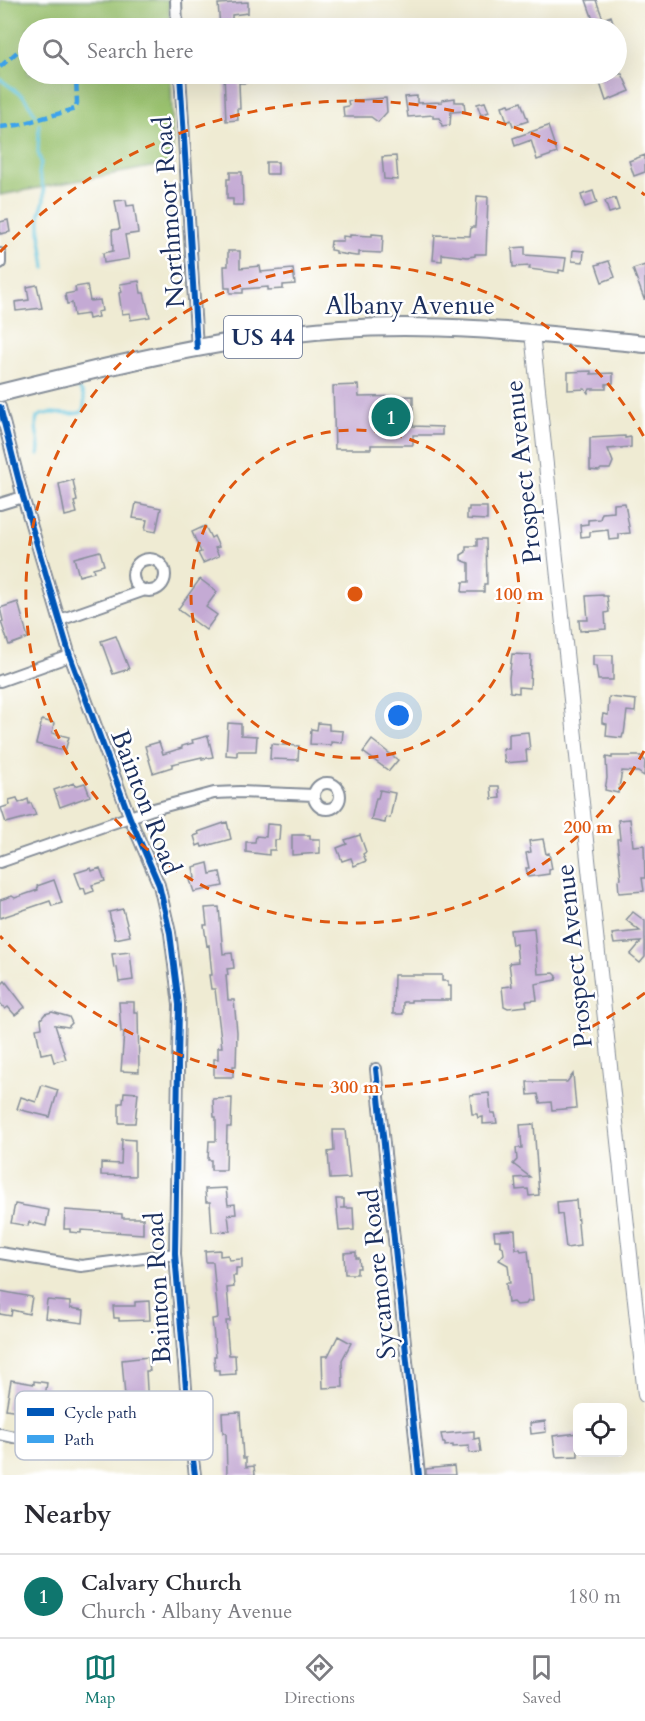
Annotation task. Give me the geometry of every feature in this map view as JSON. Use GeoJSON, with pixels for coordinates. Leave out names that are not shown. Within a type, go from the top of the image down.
{"type":"FeatureCollection","features":[{"type":"Feature","properties":{"kind":"highway","name":"Albany Avenue"},"geometry":{"type":"LineString","coordinates":[[0,393],[117,364],[197,348],[342,329],[429,327],[532,333],[645,344]]}},
{"type":"Feature","properties":{"kind":"main road","name":"Prospect Avenue"},"geometry":{"type":"LineString","coordinates":[[532,333],[645,1395]]}},
{"type":"Feature","properties":{"kind":"street"},"geometry":{"type":"LineString","coordinates":[[176,0],[177,18]]}},
{"type":"Feature","properties":{"kind":"street","name":"Northmoor Road"},"geometry":{"type":"LineString","coordinates":[[181,84],[197,348]]}},
{"type":"Feature","properties":{"kind":"street"},"geometry":{"type":"LineString","coordinates":[[0,254],[0,263]]}},
{"type":"Feature","properties":{"kind":"street","name":"Bainton Road"},"geometry":{"type":"LineString","coordinates":[[0,407],[23,497],[70,656],[130,818],[159,885],[170,933],[179,1005],[174,1254],[186,1391]]}},
{"type":"Feature","properties":{"kind":"street"},"geometry":{"type":"LineString","coordinates":[[0,504],[23,497]]}},
{"type":"Feature","properties":{"kind":"street"},"geometry":{"type":"LineString","coordinates":[[60,620],[145,590]]}},
{"type":"Feature","properties":{"kind":"street"},"geometry":{"type":"LineString","coordinates":[[0,681],[70,656]]}},
{"type":"Feature","properties":{"kind":"street"},"geometry":{"type":"LineString","coordinates":[[0,862],[150,810],[214,793],[314,795]]}},
{"type":"Feature","properties":{"kind":"street","name":"Sycamore Road"},"geometry":{"type":"LineString","coordinates":[[376,1069],[419,1475]]}},
{"type":"Feature","properties":{"kind":"street"},"geometry":{"type":"LineString","coordinates":[[0,1253],[81,1266],[174,1254]]}},
{"type":"Feature","properties":{"kind":"street"},"geometry":{"type":"LineString","coordinates":[[0,1434],[15,1437]]}},
{"type":"Feature","properties":{"kind":"street","name":"Bainton Road"},"geometry":{"type":"LineString","coordinates":[[193,1460],[195,1475]]}},
{"type":"Feature","properties":{"kind":"green space"},"geometry":{"type":"Polygon","coordinates":[[[0,0],[169,0],[170,18],[18,18],[18,84],[171,84],[173,163],[0,195],[0,0]]]}},
{"type":"Feature","properties":{"kind":"building"},"geometry":{"type":"Polygon","coordinates":[[[586,0],[596,0],[603,18],[592,18],[586,0]]]}},
{"type":"Feature","properties":{"kind":"building"},"geometry":{"type":"Polygon","coordinates":[[[248,2],[248,13],[232,15],[232,18],[219,18],[218,4],[248,2]]]}},
{"type":"Feature","properties":{"kind":"building"},"geometry":{"type":"Polygon","coordinates":[[[224,84],[239,84],[238,120],[226,121],[224,84]]]}},
{"type":"Feature","properties":{"kind":"building"},"geometry":{"type":"Polygon","coordinates":[[[600,84],[627,84],[630,91],[606,101],[600,84]]]}},
{"type":"Feature","properties":{"kind":"building"},"geometry":{"type":"Polygon","coordinates":[[[417,96],[417,103],[442,102],[442,100],[455,98],[455,102],[464,102],[465,111],[451,112],[450,125],[442,126],[440,118],[433,118],[433,115],[408,117],[405,97],[417,96]]]}},
{"type":"Feature","properties":{"kind":"building"},"geometry":{"type":"Polygon","coordinates":[[[386,98],[387,112],[378,122],[371,117],[344,117],[343,107],[349,106],[348,101],[386,98]]]}},
{"type":"Feature","properties":{"kind":"building"},"geometry":{"type":"Polygon","coordinates":[[[485,102],[489,112],[481,115],[477,104],[485,102]]]}},
{"type":"Feature","properties":{"kind":"building"},"geometry":{"type":"Polygon","coordinates":[[[521,102],[528,121],[513,126],[511,120],[507,122],[502,106],[521,102]]]}},
{"type":"Feature","properties":{"kind":"building"},"geometry":{"type":"Polygon","coordinates":[[[548,126],[557,153],[537,160],[531,140],[515,146],[513,138],[548,126]]]}},
{"type":"Feature","properties":{"kind":"building"},"geometry":{"type":"Polygon","coordinates":[[[645,155],[645,172],[634,176],[629,161],[645,155]]]}},
{"type":"Feature","properties":{"kind":"building"},"geometry":{"type":"Polygon","coordinates":[[[396,156],[398,180],[384,179],[382,157],[396,156]]]}},
{"type":"Feature","properties":{"kind":"building"},"geometry":{"type":"Polygon","coordinates":[[[266,162],[278,162],[278,174],[266,174],[266,162]]]}},
{"type":"Feature","properties":{"kind":"building"},"geometry":{"type":"Polygon","coordinates":[[[230,172],[242,172],[243,205],[233,205],[233,199],[227,199],[227,179],[230,179],[230,172]]]}},
{"type":"Feature","properties":{"kind":"building"},"geometry":{"type":"Polygon","coordinates":[[[593,191],[597,203],[585,207],[581,195],[593,191]]]}},
{"type":"Feature","properties":{"kind":"building"},"geometry":{"type":"Polygon","coordinates":[[[477,196],[488,197],[486,254],[467,257],[442,254],[442,261],[433,260],[435,235],[470,236],[471,227],[475,227],[477,196]]]}},
{"type":"Feature","properties":{"kind":"building"},"geometry":{"type":"Polygon","coordinates":[[[615,198],[619,210],[609,213],[605,201],[615,198]]]}},
{"type":"Feature","properties":{"kind":"building"},"geometry":{"type":"Polygon","coordinates":[[[126,200],[127,206],[134,205],[138,233],[125,235],[129,259],[104,263],[103,253],[113,251],[112,230],[120,229],[115,201],[126,200]]]}},
{"type":"Feature","properties":{"kind":"building"},"geometry":{"type":"Polygon","coordinates":[[[8,220],[10,232],[0,234],[0,222],[8,220]]]}},
{"type":"Feature","properties":{"kind":"building"},"geometry":{"type":"Polygon","coordinates":[[[372,234],[383,235],[382,253],[359,252],[359,256],[356,256],[330,250],[331,241],[343,241],[343,236],[372,236],[372,234]]]}},
{"type":"Feature","properties":{"kind":"building"},"geometry":{"type":"Polygon","coordinates":[[[525,247],[525,255],[566,258],[564,271],[559,270],[559,273],[529,269],[530,266],[513,267],[512,248],[525,247]]]}},
{"type":"Feature","properties":{"kind":"building"},"geometry":{"type":"Polygon","coordinates":[[[573,250],[584,251],[583,262],[572,261],[573,250]]]}},
{"type":"Feature","properties":{"kind":"building"},"geometry":{"type":"Polygon","coordinates":[[[228,251],[240,251],[240,268],[260,266],[261,272],[293,269],[295,284],[283,285],[283,289],[268,290],[268,287],[243,289],[243,293],[230,293],[230,288],[225,288],[224,266],[228,266],[228,251]]]}},
{"type":"Feature","properties":{"kind":"building"},"geometry":{"type":"Polygon","coordinates":[[[609,261],[615,277],[602,282],[596,265],[609,261]]]}},
{"type":"Feature","properties":{"kind":"building"},"geometry":{"type":"Polygon","coordinates":[[[645,265],[645,299],[644,299],[633,269],[645,265]]]}},
{"type":"Feature","properties":{"kind":"building"},"geometry":{"type":"Polygon","coordinates":[[[139,281],[150,317],[131,320],[130,313],[122,314],[120,284],[139,281]]]}},
{"type":"Feature","properties":{"kind":"building"},"geometry":{"type":"Polygon","coordinates":[[[37,285],[42,308],[16,311],[15,302],[29,300],[27,287],[37,285]]]}},
{"type":"Feature","properties":{"kind":"building"},"geometry":{"type":"Polygon","coordinates":[[[87,285],[90,301],[100,300],[102,311],[97,312],[98,317],[89,319],[88,314],[74,316],[72,303],[67,304],[65,294],[76,292],[75,287],[87,285]]]}},
{"type":"Feature","properties":{"kind":"building"},"geometry":{"type":"Polygon","coordinates":[[[591,371],[591,374],[613,373],[613,383],[606,384],[606,389],[590,389],[588,393],[585,389],[568,390],[568,372],[591,371]]]}},
{"type":"Feature","properties":{"kind":"building"},"geometry":{"type":"Polygon","coordinates":[[[358,385],[359,397],[413,396],[413,426],[442,427],[442,435],[413,435],[413,445],[371,445],[371,449],[335,449],[333,386],[358,385]]]}},
{"type":"Feature","properties":{"kind":"building"},"geometry":{"type":"Polygon","coordinates":[[[625,436],[625,438],[631,437],[631,447],[608,449],[613,462],[610,469],[590,470],[590,438],[625,436]]]}},
{"type":"Feature","properties":{"kind":"building"},"geometry":{"type":"Polygon","coordinates":[[[73,480],[77,513],[65,516],[59,484],[73,480]]]}},
{"type":"Feature","properties":{"kind":"building"},"geometry":{"type":"Polygon","coordinates":[[[136,503],[161,508],[156,532],[145,530],[147,520],[133,518],[136,503]]]}},
{"type":"Feature","properties":{"kind":"building"},"geometry":{"type":"Polygon","coordinates":[[[625,503],[630,533],[619,534],[619,539],[609,540],[608,530],[590,532],[590,536],[581,537],[580,525],[588,524],[588,520],[600,519],[602,513],[614,512],[614,504],[625,503]]]}},
{"type":"Feature","properties":{"kind":"building"},"geometry":{"type":"Polygon","coordinates":[[[469,507],[487,507],[487,520],[467,519],[469,507]]]}},
{"type":"Feature","properties":{"kind":"building"},"geometry":{"type":"Polygon","coordinates":[[[205,526],[211,538],[214,536],[219,547],[215,548],[219,556],[203,563],[192,532],[205,526]]]}},
{"type":"Feature","properties":{"kind":"building"},"geometry":{"type":"Polygon","coordinates":[[[477,539],[486,539],[487,584],[484,584],[484,592],[462,592],[463,582],[469,582],[469,563],[461,560],[461,555],[466,552],[466,546],[477,546],[477,539]]]}},
{"type":"Feature","properties":{"kind":"building"},"geometry":{"type":"Polygon","coordinates":[[[100,551],[104,565],[93,568],[94,572],[79,576],[74,558],[100,551]]]}},
{"type":"Feature","properties":{"kind":"building"},"geometry":{"type":"Polygon","coordinates":[[[200,579],[217,592],[206,607],[217,615],[206,630],[178,609],[200,579]]]}},
{"type":"Feature","properties":{"kind":"building"},"geometry":{"type":"Polygon","coordinates":[[[586,596],[607,596],[609,612],[605,613],[606,629],[580,631],[579,620],[588,620],[586,596]]]}},
{"type":"Feature","properties":{"kind":"building"},"geometry":{"type":"Polygon","coordinates":[[[18,602],[28,638],[9,645],[1,622],[3,621],[0,608],[18,602]]]}},
{"type":"Feature","properties":{"kind":"building"},"geometry":{"type":"Polygon","coordinates":[[[116,636],[129,669],[113,674],[101,641],[116,636]]]}},
{"type":"Feature","properties":{"kind":"building"},"geometry":{"type":"Polygon","coordinates":[[[512,654],[531,655],[530,688],[519,687],[519,693],[510,692],[512,654]]]}},
{"type":"Feature","properties":{"kind":"building"},"geometry":{"type":"Polygon","coordinates":[[[593,655],[613,655],[613,680],[598,680],[596,666],[593,666],[593,655]]]}},
{"type":"Feature","properties":{"kind":"building"},"geometry":{"type":"Polygon","coordinates":[[[609,697],[636,700],[635,712],[627,711],[622,738],[606,736],[607,724],[602,723],[602,719],[603,714],[608,715],[609,697]]]}},
{"type":"Feature","properties":{"kind":"building"},"geometry":{"type":"Polygon","coordinates":[[[42,720],[54,723],[52,733],[69,737],[65,751],[36,744],[42,720]]]}},
{"type":"Feature","properties":{"kind":"building"},"geometry":{"type":"Polygon","coordinates":[[[228,723],[241,724],[241,735],[257,736],[256,751],[237,751],[237,756],[226,755],[228,723]]]}},
{"type":"Feature","properties":{"kind":"building"},"geometry":{"type":"Polygon","coordinates":[[[318,723],[329,724],[329,730],[343,731],[342,743],[310,744],[311,729],[317,730],[318,723]]]}},
{"type":"Feature","properties":{"kind":"building"},"geometry":{"type":"Polygon","coordinates":[[[528,732],[530,750],[526,750],[527,761],[505,763],[503,749],[509,749],[509,734],[528,732]]]}},
{"type":"Feature","properties":{"kind":"building"},"geometry":{"type":"Polygon","coordinates":[[[208,736],[213,757],[202,759],[202,757],[172,764],[172,767],[153,773],[145,746],[159,742],[163,754],[193,743],[192,740],[208,736]]]}},
{"type":"Feature","properties":{"kind":"building"},"geometry":{"type":"Polygon","coordinates":[[[372,740],[398,760],[389,771],[363,752],[372,740]]]}},
{"type":"Feature","properties":{"kind":"building"},"geometry":{"type":"Polygon","coordinates":[[[271,744],[299,746],[298,760],[270,759],[271,744]]]}},
{"type":"Feature","properties":{"kind":"building"},"geometry":{"type":"Polygon","coordinates":[[[612,756],[641,756],[645,761],[644,776],[638,772],[622,771],[618,793],[605,790],[606,757],[612,758],[612,756]]]}},
{"type":"Feature","properties":{"kind":"building"},"geometry":{"type":"Polygon","coordinates":[[[74,783],[75,786],[85,783],[90,796],[60,807],[54,790],[74,783]]]}},
{"type":"Feature","properties":{"kind":"building"},"geometry":{"type":"Polygon","coordinates":[[[491,786],[499,786],[500,798],[492,799],[491,786]]]}},
{"type":"Feature","properties":{"kind":"building"},"geometry":{"type":"Polygon","coordinates":[[[380,790],[395,793],[390,818],[386,817],[385,823],[371,820],[380,790]]]}},
{"type":"Feature","properties":{"kind":"building"},"geometry":{"type":"Polygon","coordinates":[[[17,798],[19,803],[28,799],[36,815],[6,823],[1,808],[10,805],[9,800],[17,798]]]}},
{"type":"Feature","properties":{"kind":"building"},"geometry":{"type":"Polygon","coordinates":[[[630,819],[633,846],[644,845],[645,878],[642,878],[644,891],[619,893],[618,880],[621,879],[617,839],[620,839],[618,820],[630,819]]]}},
{"type":"Feature","properties":{"kind":"building"},"geometry":{"type":"Polygon","coordinates":[[[227,822],[231,839],[202,847],[201,844],[197,846],[194,836],[199,834],[198,832],[227,822]]]}},
{"type":"Feature","properties":{"kind":"building"},"geometry":{"type":"Polygon","coordinates":[[[267,824],[280,825],[279,840],[275,840],[275,850],[269,850],[269,855],[246,852],[246,842],[255,842],[256,836],[266,837],[267,824]]]}},
{"type":"Feature","properties":{"kind":"building"},"geometry":{"type":"Polygon","coordinates":[[[292,835],[310,835],[310,839],[320,839],[320,853],[292,855],[292,835]]]}},
{"type":"Feature","properties":{"kind":"building"},"geometry":{"type":"Polygon","coordinates":[[[360,835],[366,852],[363,854],[366,861],[354,866],[351,858],[342,861],[337,848],[347,844],[345,840],[360,835]]]}},
{"type":"Feature","properties":{"kind":"building"},"geometry":{"type":"Polygon","coordinates":[[[543,839],[552,869],[549,870],[549,874],[528,877],[526,853],[531,852],[529,841],[543,839]]]}},
{"type":"Feature","properties":{"kind":"building"},"geometry":{"type":"Polygon","coordinates":[[[208,863],[210,874],[220,872],[223,886],[194,892],[190,880],[195,878],[193,867],[208,863]]]}},
{"type":"Feature","properties":{"kind":"building"},"geometry":{"type":"Polygon","coordinates":[[[91,868],[92,871],[100,868],[105,881],[92,885],[94,891],[86,894],[84,888],[81,889],[75,873],[91,868]]]}},
{"type":"Feature","properties":{"kind":"building"},"geometry":{"type":"Polygon","coordinates":[[[54,880],[62,903],[52,906],[50,901],[0,918],[0,900],[12,896],[15,898],[38,890],[37,886],[54,880]]]}},
{"type":"Feature","properties":{"kind":"building"},"geometry":{"type":"Polygon","coordinates":[[[219,907],[223,954],[232,953],[234,968],[227,969],[228,975],[226,975],[228,1000],[234,1000],[237,1032],[236,1066],[233,1066],[233,1077],[214,1077],[214,1059],[218,1059],[218,1047],[222,1047],[215,989],[211,989],[209,945],[207,946],[204,925],[207,925],[205,908],[219,907]]]}},
{"type":"Feature","properties":{"kind":"building"},"geometry":{"type":"Polygon","coordinates":[[[123,909],[130,936],[115,939],[109,912],[123,909]]]}},
{"type":"Feature","properties":{"kind":"building"},"geometry":{"type":"Polygon","coordinates":[[[633,912],[645,921],[645,957],[640,963],[630,955],[641,942],[614,944],[612,934],[640,931],[626,920],[633,912]]]}},
{"type":"Feature","properties":{"kind":"building"},"geometry":{"type":"Polygon","coordinates":[[[534,928],[538,974],[554,973],[557,976],[556,980],[535,984],[537,1000],[526,1001],[527,1006],[508,1008],[504,1006],[502,987],[512,986],[509,963],[518,962],[516,944],[512,945],[510,930],[534,928]]]}},
{"type":"Feature","properties":{"kind":"building"},"geometry":{"type":"Polygon","coordinates":[[[130,952],[133,980],[119,982],[112,954],[130,952]]]}},
{"type":"Feature","properties":{"kind":"building"},"geometry":{"type":"Polygon","coordinates":[[[394,975],[442,975],[442,981],[448,981],[448,986],[451,986],[451,1000],[411,1000],[411,1002],[403,1002],[403,1014],[393,1014],[394,975]]]}},
{"type":"Feature","properties":{"kind":"building"},"geometry":{"type":"Polygon","coordinates":[[[5,981],[25,1007],[15,1015],[8,1007],[5,1009],[0,1003],[0,986],[5,981]]]}},
{"type":"Feature","properties":{"kind":"building"},"geometry":{"type":"Polygon","coordinates":[[[119,1002],[134,1002],[134,1012],[138,1012],[139,1072],[121,1071],[124,1032],[121,1032],[119,1002]]]}},
{"type":"Feature","properties":{"kind":"building"},"geometry":{"type":"Polygon","coordinates":[[[52,1012],[69,1017],[72,1023],[68,1027],[55,1025],[66,1059],[54,1062],[51,1052],[41,1054],[36,1029],[42,1028],[41,1019],[45,1014],[52,1012]]]}},
{"type":"Feature","properties":{"kind":"building"},"geometry":{"type":"Polygon","coordinates":[[[573,1074],[576,1108],[552,1110],[551,1102],[540,1103],[538,1094],[528,1095],[527,1082],[567,1082],[573,1074]]]}},
{"type":"Feature","properties":{"kind":"building"},"geometry":{"type":"Polygon","coordinates":[[[42,1085],[58,1090],[50,1117],[17,1109],[21,1097],[36,1102],[42,1085]]]}},
{"type":"Feature","properties":{"kind":"building"},"geometry":{"type":"Polygon","coordinates":[[[124,1092],[138,1093],[135,1123],[119,1123],[119,1103],[123,1103],[124,1092]]]}},
{"type":"Feature","properties":{"kind":"building"},"geometry":{"type":"Polygon","coordinates":[[[489,1093],[491,1113],[495,1113],[497,1123],[483,1124],[483,1117],[478,1118],[477,1114],[472,1114],[470,1095],[489,1093]]]}},
{"type":"Feature","properties":{"kind":"building"},"geometry":{"type":"Polygon","coordinates":[[[232,1098],[231,1127],[227,1127],[226,1170],[211,1170],[211,1160],[208,1160],[209,1141],[216,1141],[213,1099],[232,1098]]]}},
{"type":"Feature","properties":{"kind":"building"},"geometry":{"type":"Polygon","coordinates":[[[534,1124],[539,1195],[529,1196],[528,1189],[516,1190],[515,1178],[530,1177],[513,1164],[517,1160],[516,1148],[522,1148],[520,1125],[534,1124]]]}},
{"type":"Feature","properties":{"kind":"building"},"geometry":{"type":"Polygon","coordinates":[[[333,1130],[345,1130],[350,1178],[330,1179],[328,1152],[334,1151],[333,1130]]]}},
{"type":"Feature","properties":{"kind":"building"},"geometry":{"type":"Polygon","coordinates":[[[122,1139],[135,1140],[135,1176],[101,1175],[101,1163],[121,1164],[122,1139]]]}},
{"type":"Feature","properties":{"kind":"building"},"geometry":{"type":"Polygon","coordinates":[[[226,1188],[228,1205],[235,1204],[236,1214],[228,1215],[230,1231],[212,1232],[210,1202],[206,1202],[205,1189],[226,1188]]]}},
{"type":"Feature","properties":{"kind":"building"},"geometry":{"type":"Polygon","coordinates":[[[336,1199],[344,1199],[344,1208],[353,1208],[354,1230],[339,1231],[336,1199]]]}},
{"type":"Feature","properties":{"kind":"building"},"geometry":{"type":"Polygon","coordinates":[[[576,1200],[580,1246],[566,1248],[562,1214],[558,1215],[557,1202],[576,1200]]]}},
{"type":"Feature","properties":{"kind":"building"},"geometry":{"type":"Polygon","coordinates":[[[15,1204],[49,1210],[46,1226],[29,1222],[28,1226],[11,1223],[15,1204]]]}},
{"type":"Feature","properties":{"kind":"building"},"geometry":{"type":"Polygon","coordinates":[[[65,1210],[122,1214],[122,1218],[143,1218],[143,1234],[81,1230],[81,1233],[70,1232],[70,1229],[64,1229],[65,1210]]]}},
{"type":"Feature","properties":{"kind":"building"},"geometry":{"type":"Polygon","coordinates":[[[515,1230],[516,1249],[528,1250],[533,1301],[516,1305],[513,1302],[508,1303],[506,1283],[510,1283],[508,1265],[499,1260],[504,1254],[503,1247],[500,1245],[500,1240],[495,1240],[494,1231],[515,1230]]]}},
{"type":"Feature","properties":{"kind":"building"},"geometry":{"type":"Polygon","coordinates":[[[220,1250],[220,1256],[228,1255],[229,1260],[242,1259],[242,1268],[236,1268],[236,1276],[233,1276],[234,1287],[227,1288],[230,1321],[226,1321],[229,1355],[235,1355],[236,1374],[219,1375],[219,1370],[215,1370],[214,1356],[216,1356],[212,1319],[218,1318],[213,1262],[206,1262],[205,1251],[220,1250]]]}},
{"type":"Feature","properties":{"kind":"building"},"geometry":{"type":"Polygon","coordinates":[[[356,1252],[360,1268],[357,1268],[357,1274],[345,1274],[344,1253],[356,1252]]]}},
{"type":"Feature","properties":{"kind":"building"},"geometry":{"type":"Polygon","coordinates":[[[0,1291],[32,1297],[29,1314],[12,1310],[11,1316],[0,1314],[0,1291]]]}},
{"type":"Feature","properties":{"kind":"building"},"geometry":{"type":"Polygon","coordinates":[[[47,1300],[70,1302],[70,1308],[84,1310],[83,1323],[45,1318],[47,1300]]]}},
{"type":"Feature","properties":{"kind":"building"},"geometry":{"type":"Polygon","coordinates":[[[149,1301],[150,1320],[119,1321],[119,1318],[114,1318],[113,1306],[135,1306],[135,1302],[149,1301]]]}},
{"type":"Feature","properties":{"kind":"building"},"geometry":{"type":"Polygon","coordinates":[[[338,1336],[351,1343],[342,1360],[343,1387],[323,1388],[322,1356],[328,1356],[338,1336]]]}},
{"type":"Feature","properties":{"kind":"building"},"geometry":{"type":"Polygon","coordinates":[[[148,1357],[150,1371],[146,1371],[147,1391],[125,1391],[122,1360],[148,1357]]]}},
{"type":"Feature","properties":{"kind":"building"},"geometry":{"type":"Polygon","coordinates":[[[11,1380],[34,1384],[34,1381],[47,1383],[46,1391],[15,1391],[15,1410],[6,1409],[11,1380]]]}},
{"type":"Feature","properties":{"kind":"building"},"geometry":{"type":"Polygon","coordinates":[[[240,1412],[243,1458],[246,1458],[246,1467],[254,1466],[255,1475],[227,1475],[226,1433],[223,1433],[222,1413],[240,1412]]]}},
{"type":"Feature","properties":{"kind":"building"},"geometry":{"type":"Polygon","coordinates":[[[545,1421],[546,1432],[531,1434],[530,1423],[545,1421]]]}},
{"type":"Feature","properties":{"kind":"building"},"geometry":{"type":"Polygon","coordinates":[[[474,1431],[474,1439],[479,1438],[481,1452],[469,1453],[469,1446],[453,1447],[453,1445],[445,1446],[443,1443],[441,1434],[474,1431]]]}},
{"type":"Feature","properties":{"kind":"building"},"geometry":{"type":"Polygon","coordinates":[[[573,1434],[573,1456],[556,1457],[553,1436],[573,1434]]]}},
{"type":"Feature","properties":{"kind":"building"},"geometry":{"type":"Polygon","coordinates":[[[454,1466],[455,1475],[426,1475],[426,1469],[454,1466]]]}},
{"type":"Feature","properties":{"kind":"waterway"},"geometry":{"type":"LineString","coordinates":[[0,79],[24,97],[36,115]]}},
{"type":"Feature","properties":{"kind":"waterway"},"geometry":{"type":"LineString","coordinates":[[39,124],[38,152],[41,162],[39,174],[44,190],[44,201],[40,213],[40,232],[45,268]]}},
{"type":"Feature","properties":{"kind":"waterway"},"geometry":{"type":"LineString","coordinates":[[38,455],[37,417],[48,413],[76,414],[82,412],[84,400],[79,389]]}},
{"type":"Feature","properties":{"kind":"marked path"},"geometry":{"type":"LineString","coordinates":[[0,67],[17,52]]}},
{"type":"Feature","properties":{"kind":"marked path"},"geometry":{"type":"LineString","coordinates":[[0,127],[18,125],[75,109],[76,84]]}},
{"type":"Feature","properties":{"kind":"cycle path"},"geometry":{"type":"LineString","coordinates":[[181,84],[197,348]]}},
{"type":"Feature","properties":{"kind":"cycle path"},"geometry":{"type":"LineString","coordinates":[[0,407],[23,497],[70,656],[130,818],[159,885],[170,933],[179,1005],[175,1254],[186,1391]]}},
{"type":"Feature","properties":{"kind":"cycle path"},"geometry":{"type":"LineString","coordinates":[[376,1069],[419,1475]]}},
{"type":"Feature","properties":{"kind":"cycle path"},"geometry":{"type":"LineString","coordinates":[[193,1460],[195,1475]]}},
{"type":"Feature","properties":{"kind":"place","name":"Calvary Church"},"geometry":{"type":"Point","coordinates":[391,417]}}]}
